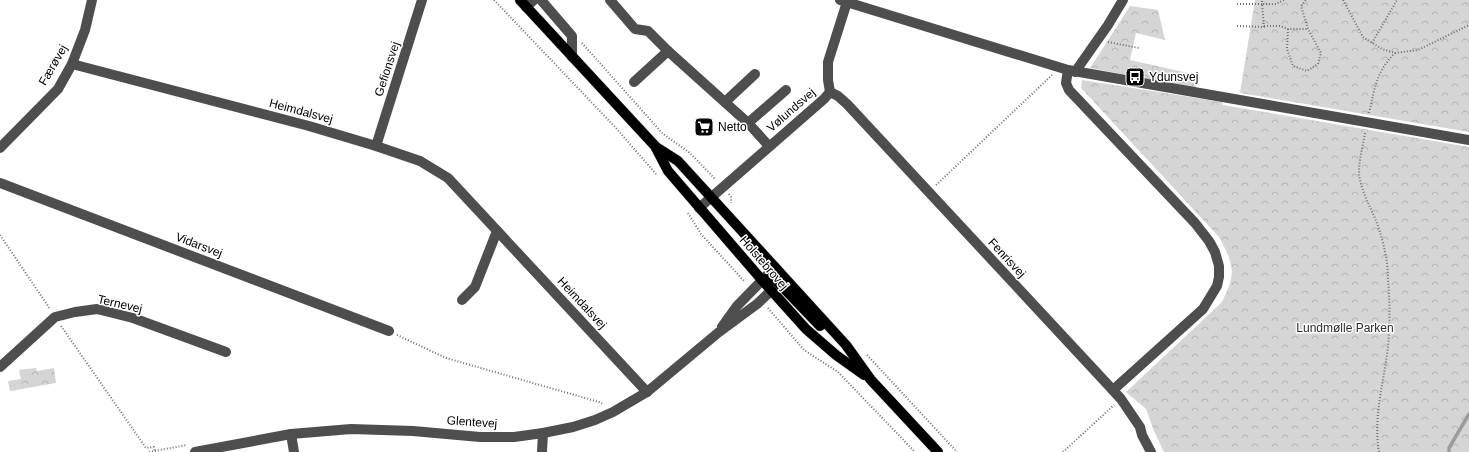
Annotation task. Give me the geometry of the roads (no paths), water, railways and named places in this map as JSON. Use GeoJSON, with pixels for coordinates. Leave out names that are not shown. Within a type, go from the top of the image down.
{"type":"FeatureCollection","features":[{"type":"Feature","properties":{"kind":"main road","name":"Holstebrovej"},"geometry":{"type":"LineString","coordinates":[[521,2],[656,147],[678,161],[775,267],[782,280],[846,345],[871,380],[938,452]]}},
{"type":"Feature","properties":{"kind":"main road","name":"Holstebrovej"},"geometry":{"type":"LineString","coordinates":[[656,147],[668,171],[771,290],[811,333],[836,355],[871,380]]}},
{"type":"Feature","properties":{"kind":"main road"},"geometry":{"type":"LineString","coordinates":[[762,280],[770,278],[782,280]]}},
{"type":"Feature","properties":{"kind":"street","name":"Færøvej"},"geometry":{"type":"LineString","coordinates":[[0,148],[58,89],[72,64],[85,30],[92,0]]}},
{"type":"Feature","properties":{"kind":"street","name":"Gefionsvej"},"geometry":{"type":"LineString","coordinates":[[376,146],[422,0]]}},
{"type":"Feature","properties":{"kind":"street"},"geometry":{"type":"LineString","coordinates":[[521,2],[534,0]]}},
{"type":"Feature","properties":{"kind":"street"},"geometry":{"type":"LineString","coordinates":[[541,0],[572,36],[572,57]]}},
{"type":"Feature","properties":{"kind":"street"},"geometry":{"type":"LineString","coordinates":[[610,0],[635,29],[648,31],[748,123],[769,146]]}},
{"type":"Feature","properties":{"kind":"street"},"geometry":{"type":"LineString","coordinates":[[1113,390],[1203,309],[1217,286],[1219,277],[1219,266],[1212,246],[1195,223],[1069,90],[1066,83],[1068,70],[1097,40],[1123,0]]}},
{"type":"Feature","properties":{"kind":"street"},"geometry":{"type":"LineString","coordinates":[[843,1],[1068,70],[1469,140]]}},
{"type":"Feature","properties":{"kind":"street","name":"Vølundsvej"},"geometry":{"type":"LineString","coordinates":[[699,208],[830,92],[828,62],[843,1]]}},
{"type":"Feature","properties":{"kind":"street"},"geometry":{"type":"LineString","coordinates":[[634,82],[668,51]]}},
{"type":"Feature","properties":{"kind":"street","name":"Heimdalsvej"},"geometry":{"type":"LineString","coordinates":[[72,64],[309,126],[420,161],[448,178],[647,392]]}},
{"type":"Feature","properties":{"kind":"street"},"geometry":{"type":"LineString","coordinates":[[725,102],[755,74]]}},
{"type":"Feature","properties":{"kind":"street"},"geometry":{"type":"LineString","coordinates":[[748,123],[786,90]]}},
{"type":"Feature","properties":{"kind":"street","name":"Fenrisvej"},"geometry":{"type":"LineString","coordinates":[[830,92],[838,96],[847,104],[1113,390],[1140,427],[1144,441],[1151,452]]}},
{"type":"Feature","properties":{"kind":"street","name":"Vidarsvej"},"geometry":{"type":"LineString","coordinates":[[0,183],[389,331]]}},
{"type":"Feature","properties":{"kind":"street"},"geometry":{"type":"LineString","coordinates":[[462,300],[476,287],[497,231]]}},
{"type":"Feature","properties":{"kind":"street","name":"Glentevej"},"geometry":{"type":"LineString","coordinates":[[719,332],[737,306],[775,267]]}},
{"type":"Feature","properties":{"kind":"street","name":"Glentevej"},"geometry":{"type":"LineString","coordinates":[[194,448],[291,434],[351,429],[514,437],[543,434],[573,427],[613,412],[647,392],[719,332],[747,312],[782,280]]}},
{"type":"Feature","properties":{"kind":"street","name":"Ternevej"},"geometry":{"type":"LineString","coordinates":[[0,367],[55,317],[97,309],[133,318],[226,352]]}},
{"type":"Feature","properties":{"kind":"street"},"geometry":{"type":"LineString","coordinates":[[291,434],[294,452]]}},
{"type":"Feature","properties":{"kind":"street"},"geometry":{"type":"LineString","coordinates":[[542,452],[543,434]]}},
{"type":"Feature","properties":{"kind":"waterway"},"geometry":{"type":"LineString","coordinates":[[1449,452],[1449,448],[1469,414]]}},
{"type":"Feature","properties":{"kind":"place","name":"Ydunsvej"},"geometry":{"type":"Point","coordinates":[1135,77]}},
{"type":"Feature","properties":{"kind":"place","name":"Netto"},"geometry":{"type":"Point","coordinates":[704,127]}},
{"type":"Feature","properties":{"kind":"park label","name":"Lundmølle Parken"},"geometry":{"type":"Point","coordinates":[1345,328]}}]}
